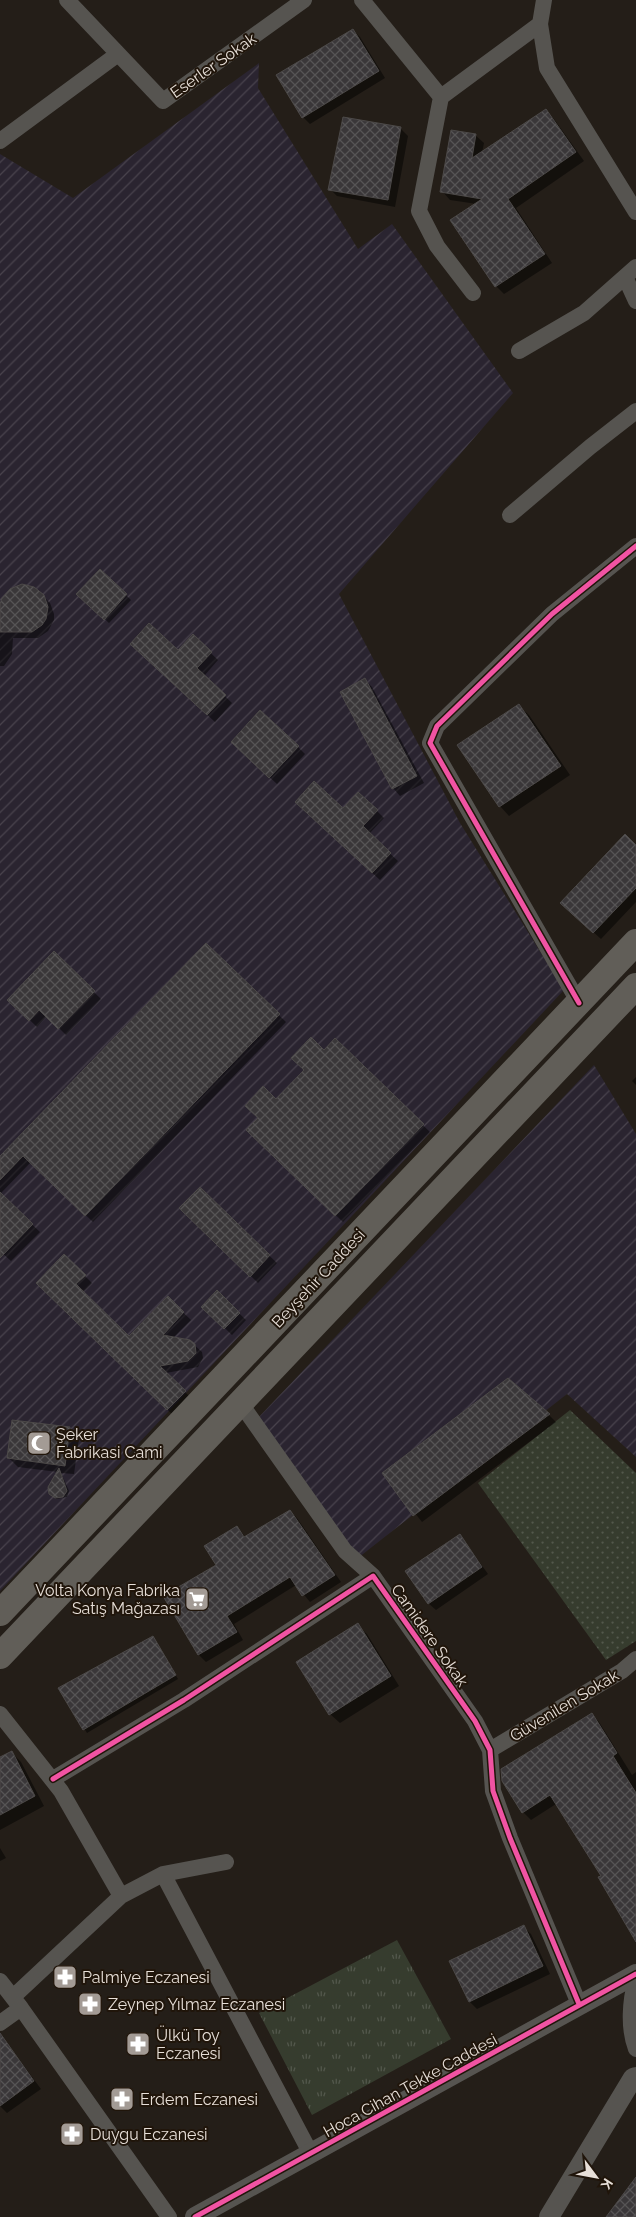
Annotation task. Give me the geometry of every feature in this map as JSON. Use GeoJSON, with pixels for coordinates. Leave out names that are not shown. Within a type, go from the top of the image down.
{"type":"FeatureCollection","features":[{"type":"Feature","properties":{"kind":"main road","name":"Beyşehir Caddesi"},"geometry":{"type":"LineString","coordinates":[[0,1613],[636,942]]}},
{"type":"Feature","properties":{"kind":"main road","name":"Beyşehir Caddesi"},"geometry":{"type":"LineString","coordinates":[[0,1656],[636,986]]}},
{"type":"Feature","properties":{"kind":"street","name":"Eserler Sokak"},"geometry":{"type":"LineString","coordinates":[[67,0],[162,101],[304,0]]}},
{"type":"Feature","properties":{"kind":"street"},"geometry":{"type":"LineString","coordinates":[[362,0],[441,97]]}},
{"type":"Feature","properties":{"kind":"street"},"geometry":{"type":"LineString","coordinates":[[544,0],[540,24],[547,68],[636,212]]}},
{"type":"Feature","properties":{"kind":"street"},"geometry":{"type":"LineString","coordinates":[[473,293],[437,246],[419,211],[441,97],[540,24]]}},
{"type":"Feature","properties":{"kind":"street"},"geometry":{"type":"LineString","coordinates":[[0,141],[118,54]]}},
{"type":"Feature","properties":{"kind":"street"},"geometry":{"type":"LineString","coordinates":[[631,272],[636,300]]}},
{"type":"Feature","properties":{"kind":"street"},"geometry":{"type":"LineString","coordinates":[[519,351],[584,313],[631,272]]}},
{"type":"Feature","properties":{"kind":"street"},"geometry":{"type":"LineString","coordinates":[[510,516],[590,447],[636,411]]}},
{"type":"Feature","properties":{"kind":"street"},"geometry":{"type":"LineString","coordinates":[[579,1003],[430,743],[437,726],[552,614],[636,546]]}},
{"type":"Feature","properties":{"kind":"street"},"geometry":{"type":"LineString","coordinates":[[241,1404],[344,1551],[373,1576]]}},
{"type":"Feature","properties":{"kind":"street","name":"Camidere Sokak"},"geometry":{"type":"LineString","coordinates":[[53,1778],[184,1700],[373,1576],[475,1721],[490,1750],[494,1790],[510,1838],[579,2004]]}},
{"type":"Feature","properties":{"kind":"street","name":"Güvenilen Sokak"},"geometry":{"type":"LineString","coordinates":[[490,1750],[622,1671],[636,1659]]}},
{"type":"Feature","properties":{"kind":"street"},"geometry":{"type":"LineString","coordinates":[[0,1714],[53,1778],[121,1896]]}},
{"type":"Feature","properties":{"kind":"street"},"geometry":{"type":"LineString","coordinates":[[0,2023],[17,2002],[121,1896],[163,1874],[226,1862]]}},
{"type":"Feature","properties":{"kind":"street"},"geometry":{"type":"LineString","coordinates":[[163,1874],[311,2154]]}},
{"type":"Feature","properties":{"kind":"street","name":"Hoca Cihan Tekke Caddesi"},"geometry":{"type":"LineString","coordinates":[[195,2217],[636,1974]]}},
{"type":"Feature","properties":{"kind":"street"},"geometry":{"type":"LineString","coordinates":[[636,1979],[632,1994],[631,2036],[636,2049]]}},
{"type":"Feature","properties":{"kind":"street"},"geometry":{"type":"LineString","coordinates":[[0,1982],[17,2002],[169,2217]]}},
{"type":"Feature","properties":{"kind":"street"},"geometry":{"type":"LineString","coordinates":[[549,2217],[633,2078],[636,2077]]}},
{"type":"Feature","properties":{"kind":"shaded area"},"geometry":{"type":"Polygon","coordinates":[[[259,63],[258,88],[358,249],[392,224],[513,393],[339,594],[460,823],[564,990],[0,1591],[0,154],[73,198],[259,63]]]}},
{"type":"Feature","properties":{"kind":"shaded area"},"geometry":{"type":"Polygon","coordinates":[[[594,1065],[636,1134],[636,1457],[567,1394],[349,1565],[258,1418],[594,1065]]]}},
{"type":"Feature","properties":{"kind":"green space"},"geometry":{"type":"Polygon","coordinates":[[[570,1410],[636,1473],[636,1641],[606,1660],[478,1483],[570,1410]]]}},
{"type":"Feature","properties":{"kind":"green space"},"geometry":{"type":"Polygon","coordinates":[[[397,1940],[451,2039],[312,2115],[259,2013],[397,1940]]]}},
{"type":"Feature","properties":{"kind":"building"},"geometry":{"type":"Polygon","coordinates":[[[353,29],[379,71],[302,118],[276,75],[353,29]]]}},
{"type":"Feature","properties":{"kind":"building"},"geometry":{"type":"Polygon","coordinates":[[[546,109],[576,152],[508,199],[545,254],[495,287],[450,220],[482,199],[440,192],[451,130],[476,134],[472,158],[546,109]]]}},
{"type":"Feature","properties":{"kind":"building"},"geometry":{"type":"Polygon","coordinates":[[[343,117],[401,127],[388,200],[328,190],[343,117]]]}},
{"type":"Feature","properties":{"kind":"building"},"geometry":{"type":"Polygon","coordinates":[[[100,569],[127,594],[104,620],[76,594],[100,569]]]}},
{"type":"Feature","properties":{"kind":"building"},"geometry":{"type":"Polygon","coordinates":[[[22,584],[34,587],[44,595],[48,607],[46,619],[42,625],[32,632],[0,632],[0,604],[2,598],[10,589],[22,584]]]}},
{"type":"Feature","properties":{"kind":"building"},"geometry":{"type":"Polygon","coordinates":[[[149,623],[178,650],[193,634],[212,652],[197,668],[226,695],[207,715],[130,644],[149,623]]]}},
{"type":"Feature","properties":{"kind":"building"},"geometry":{"type":"Polygon","coordinates":[[[365,678],[417,776],[392,789],[340,692],[365,678]]]}},
{"type":"Feature","properties":{"kind":"building"},"geometry":{"type":"Polygon","coordinates":[[[519,704],[561,766],[499,807],[457,745],[519,704]]]}},
{"type":"Feature","properties":{"kind":"building"},"geometry":{"type":"Polygon","coordinates":[[[260,710],[299,746],[269,778],[231,742],[260,710]]]}},
{"type":"Feature","properties":{"kind":"building"},"geometry":{"type":"Polygon","coordinates":[[[314,781],[343,808],[358,792],[378,810],[363,826],[391,853],[372,873],[295,802],[314,781]]]}},
{"type":"Feature","properties":{"kind":"building"},"geometry":{"type":"Polygon","coordinates":[[[625,834],[636,845],[636,888],[593,933],[560,903],[625,834]]]}},
{"type":"Feature","properties":{"kind":"building"},"geometry":{"type":"Polygon","coordinates":[[[206,943],[280,1014],[85,1216],[23,1156],[0,1180],[0,1156],[206,943]]]}},
{"type":"Feature","properties":{"kind":"building"},"geometry":{"type":"Polygon","coordinates":[[[54,951],[95,991],[58,1029],[39,1010],[29,1021],[7,1000],[54,951]]]}},
{"type":"Feature","properties":{"kind":"building"},"geometry":{"type":"Polygon","coordinates":[[[311,1037],[324,1050],[335,1038],[424,1124],[335,1216],[246,1130],[258,1118],[245,1106],[263,1086],[276,1099],[304,1070],[291,1058],[311,1037]]]}},
{"type":"Feature","properties":{"kind":"building"},"geometry":{"type":"Polygon","coordinates":[[[200,1187],[270,1255],[250,1277],[179,1208],[200,1187]]]}},
{"type":"Feature","properties":{"kind":"building"},"geometry":{"type":"Polygon","coordinates":[[[0,1192],[33,1224],[0,1258],[0,1192]]]}},
{"type":"Feature","properties":{"kind":"building"},"geometry":{"type":"Polygon","coordinates":[[[64,1254],[86,1275],[76,1284],[129,1336],[168,1296],[184,1312],[163,1335],[190,1340],[195,1344],[196,1353],[188,1361],[160,1366],[186,1391],[167,1410],[36,1283],[64,1254]]]}},
{"type":"Feature","properties":{"kind":"building"},"geometry":{"type":"Polygon","coordinates":[[[217,1290],[240,1313],[224,1329],[201,1307],[217,1290]]]}},
{"type":"Feature","properties":{"kind":"building"},"geometry":{"type":"Polygon","coordinates":[[[508,1378],[550,1414],[413,1516],[382,1473],[508,1378]]]}},
{"type":"Feature","properties":{"kind":"building","name":"Şeker Fabrikasi Cami"},"geometry":{"type":"Polygon","coordinates":[[[12,1420],[70,1427],[65,1466],[7,1458],[12,1420]]]}},
{"type":"Feature","properties":{"kind":"building"},"geometry":{"type":"Polygon","coordinates":[[[59,1468],[67,1491],[63,1497],[55,1498],[49,1494],[48,1487],[59,1468]]]}},
{"type":"Feature","properties":{"kind":"building"},"geometry":{"type":"Polygon","coordinates":[[[290,1510],[335,1575],[302,1596],[290,1577],[227,1616],[237,1632],[198,1655],[163,1596],[216,1565],[204,1546],[237,1526],[244,1537],[290,1510]]]}},
{"type":"Feature","properties":{"kind":"building"},"geometry":{"type":"Polygon","coordinates":[[[460,1534],[482,1567],[428,1604],[405,1571],[460,1534]]]}},
{"type":"Feature","properties":{"kind":"building"},"geometry":{"type":"Polygon","coordinates":[[[358,1623],[391,1676],[329,1715],[296,1662],[358,1623]]]}},
{"type":"Feature","properties":{"kind":"building"},"geometry":{"type":"Polygon","coordinates":[[[153,1636],[176,1675],[83,1730],[58,1688],[153,1636]]]}},
{"type":"Feature","properties":{"kind":"building"},"geometry":{"type":"Polygon","coordinates":[[[592,1713],[617,1753],[613,1756],[636,1793],[636,1942],[598,1877],[601,1876],[550,1795],[522,1813],[502,1781],[501,1769],[592,1713]]]}},
{"type":"Feature","properties":{"kind":"building"},"geometry":{"type":"Polygon","coordinates":[[[12,1751],[35,1796],[0,1815],[0,1757],[12,1751]]]}},
{"type":"Feature","properties":{"kind":"building"},"geometry":{"type":"Polygon","coordinates":[[[524,1925],[543,1966],[469,2002],[449,1961],[524,1925]]]}},
{"type":"Feature","properties":{"kind":"building"},"geometry":{"type":"Polygon","coordinates":[[[0,2033],[34,2081],[0,2106],[0,2033]]]}},
{"type":"Feature","properties":{"kind":"building"},"geometry":{"type":"Polygon","coordinates":[[[636,2177],[636,2217],[606,2217],[636,2177]]]}},
{"type":"Feature","properties":{"kind":"cycle path"},"geometry":{"type":"LineString","coordinates":[[579,1003],[430,743],[437,726],[552,614],[636,546]]}},
{"type":"Feature","properties":{"kind":"cycle path"},"geometry":{"type":"LineString","coordinates":[[53,1779],[184,1700],[373,1576],[475,1721],[490,1750],[493,1791],[510,1838],[579,2004]]}},
{"type":"Feature","properties":{"kind":"cycle path"},"geometry":{"type":"LineString","coordinates":[[195,2217],[636,1974]]}},
{"type":"Feature","properties":{"kind":"place","name":"Şeker Fabrikasi Cami"},"geometry":{"type":"Point","coordinates":[39,1443]}},
{"type":"Feature","properties":{"kind":"place","name":"Volta Konya Fabrika Satış Mağazası"},"geometry":{"type":"Point","coordinates":[197,1599]}},
{"type":"Feature","properties":{"kind":"place","name":"Palmiye Eczanesi"},"geometry":{"type":"Point","coordinates":[65,1977]}},
{"type":"Feature","properties":{"kind":"place","name":"Zeynep Yılmaz Eczanesi"},"geometry":{"type":"Point","coordinates":[90,2004]}},
{"type":"Feature","properties":{"kind":"place","name":"Ülkü Toy Eczanesi"},"geometry":{"type":"Point","coordinates":[138,2044]}},
{"type":"Feature","properties":{"kind":"place","name":"Erdem Eczanesi"},"geometry":{"type":"Point","coordinates":[122,2099]}},
{"type":"Feature","properties":{"kind":"place","name":"Duygu Eczanesi"},"geometry":{"type":"Point","coordinates":[72,2134]}}]}
